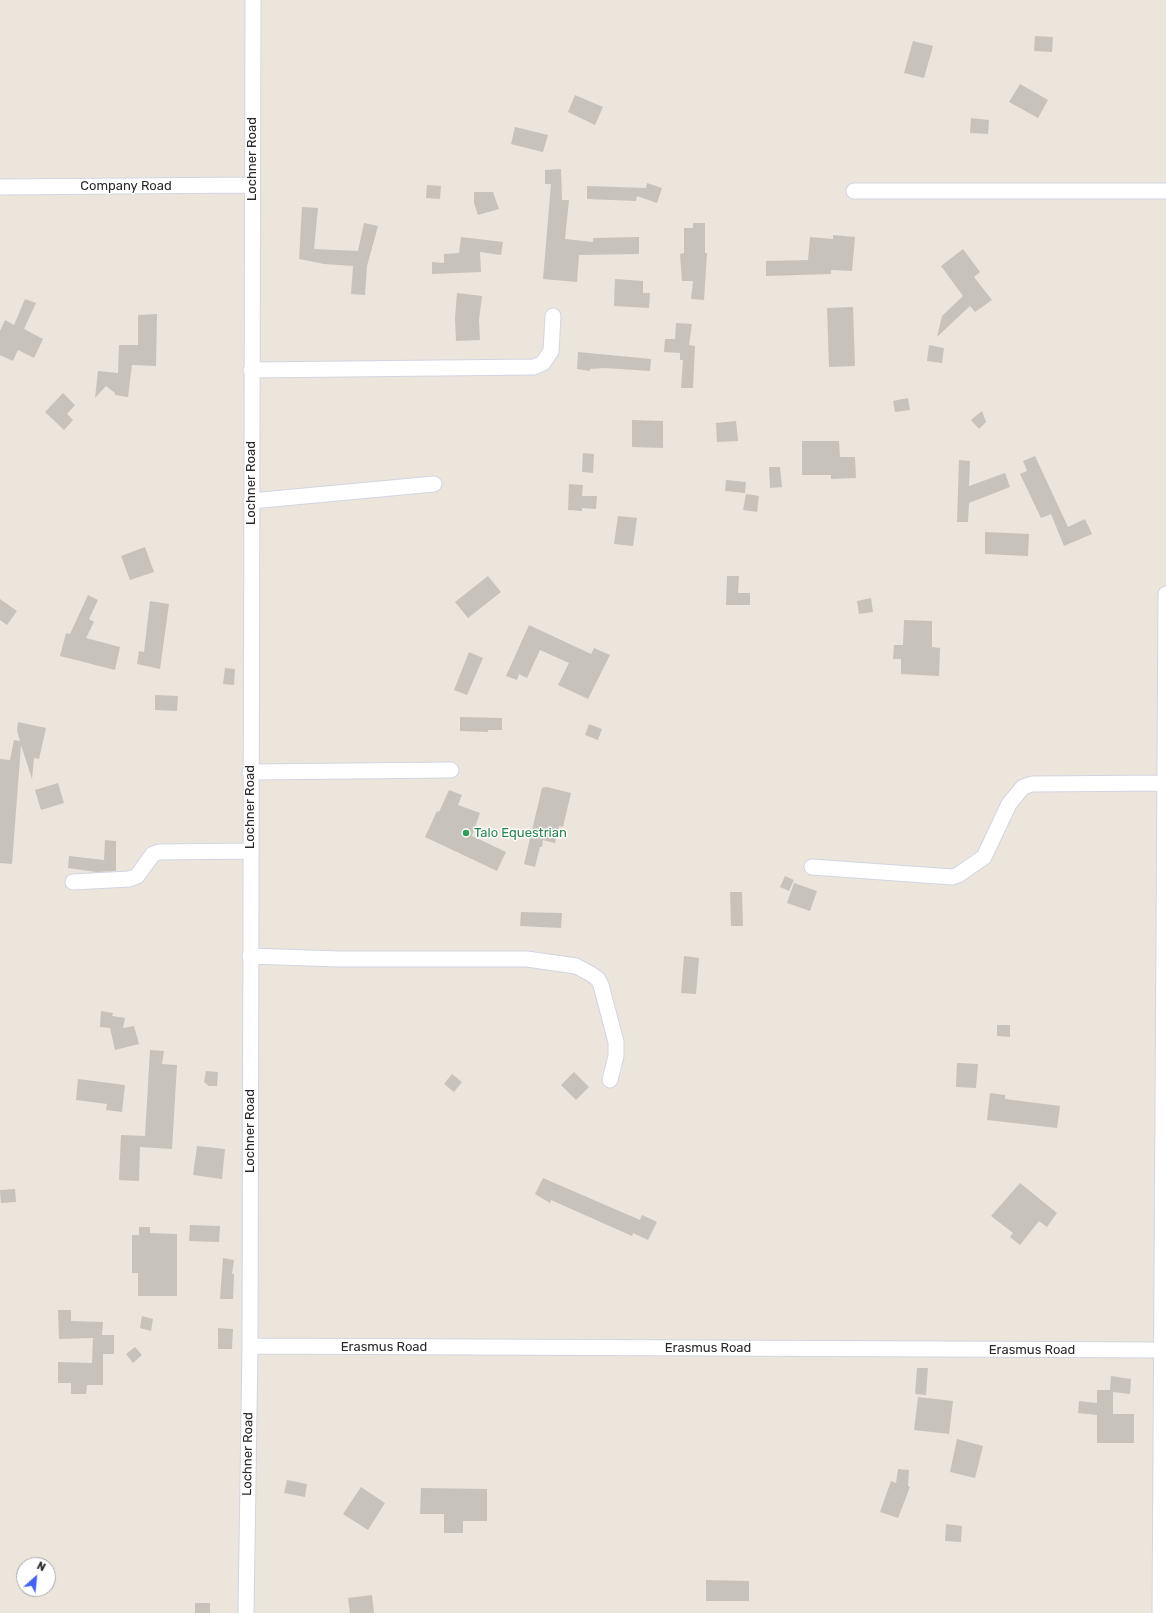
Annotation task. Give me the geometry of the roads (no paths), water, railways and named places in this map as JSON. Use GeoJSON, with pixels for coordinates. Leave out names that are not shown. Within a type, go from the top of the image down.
{"type":"FeatureCollection","features":[{"type":"Feature","properties":{"kind":"street","name":"Lochner Road"},"geometry":{"type":"LineString","coordinates":[[246,1613],[250,1346],[250,501],[253,0]]}},
{"type":"Feature","properties":{"kind":"street","name":"Company Road"},"geometry":{"type":"LineString","coordinates":[[0,187],[251,185]]}},
{"type":"Feature","properties":{"kind":"street"},"geometry":{"type":"LineString","coordinates":[[854,191],[1166,191]]}},
{"type":"Feature","properties":{"kind":"street"},"geometry":{"type":"LineString","coordinates":[[251,370],[534,367],[543,363],[551,351],[553,316]]}},
{"type":"Feature","properties":{"kind":"street"},"geometry":{"type":"LineString","coordinates":[[250,501],[434,484]]}},
{"type":"Feature","properties":{"kind":"street"},"geometry":{"type":"LineString","coordinates":[[1160,1613],[1164,1350],[1164,782],[1166,594]]}},
{"type":"Feature","properties":{"kind":"street"},"geometry":{"type":"LineString","coordinates":[[250,772],[451,770]]}},
{"type":"Feature","properties":{"kind":"street"},"geometry":{"type":"LineString","coordinates":[[812,867],[952,877],[958,875],[984,857],[1009,804],[1023,788],[1032,784],[1164,782]]}},
{"type":"Feature","properties":{"kind":"street"},"geometry":{"type":"LineString","coordinates":[[73,882],[129,879],[137,876],[153,854],[159,852],[250,851]]}},
{"type":"Feature","properties":{"kind":"street"},"geometry":{"type":"LineString","coordinates":[[250,956],[354,959],[527,959],[576,966],[598,979],[601,985],[616,1042],[616,1056],[610,1080]]}},
{"type":"Feature","properties":{"kind":"street","name":"Erasmus Road"},"geometry":{"type":"LineString","coordinates":[[250,1346],[1164,1350]]}},
{"type":"Feature","properties":{"kind":"place","name":"Talo Equestrian"},"geometry":{"type":"Point","coordinates":[466,833]}}]}
